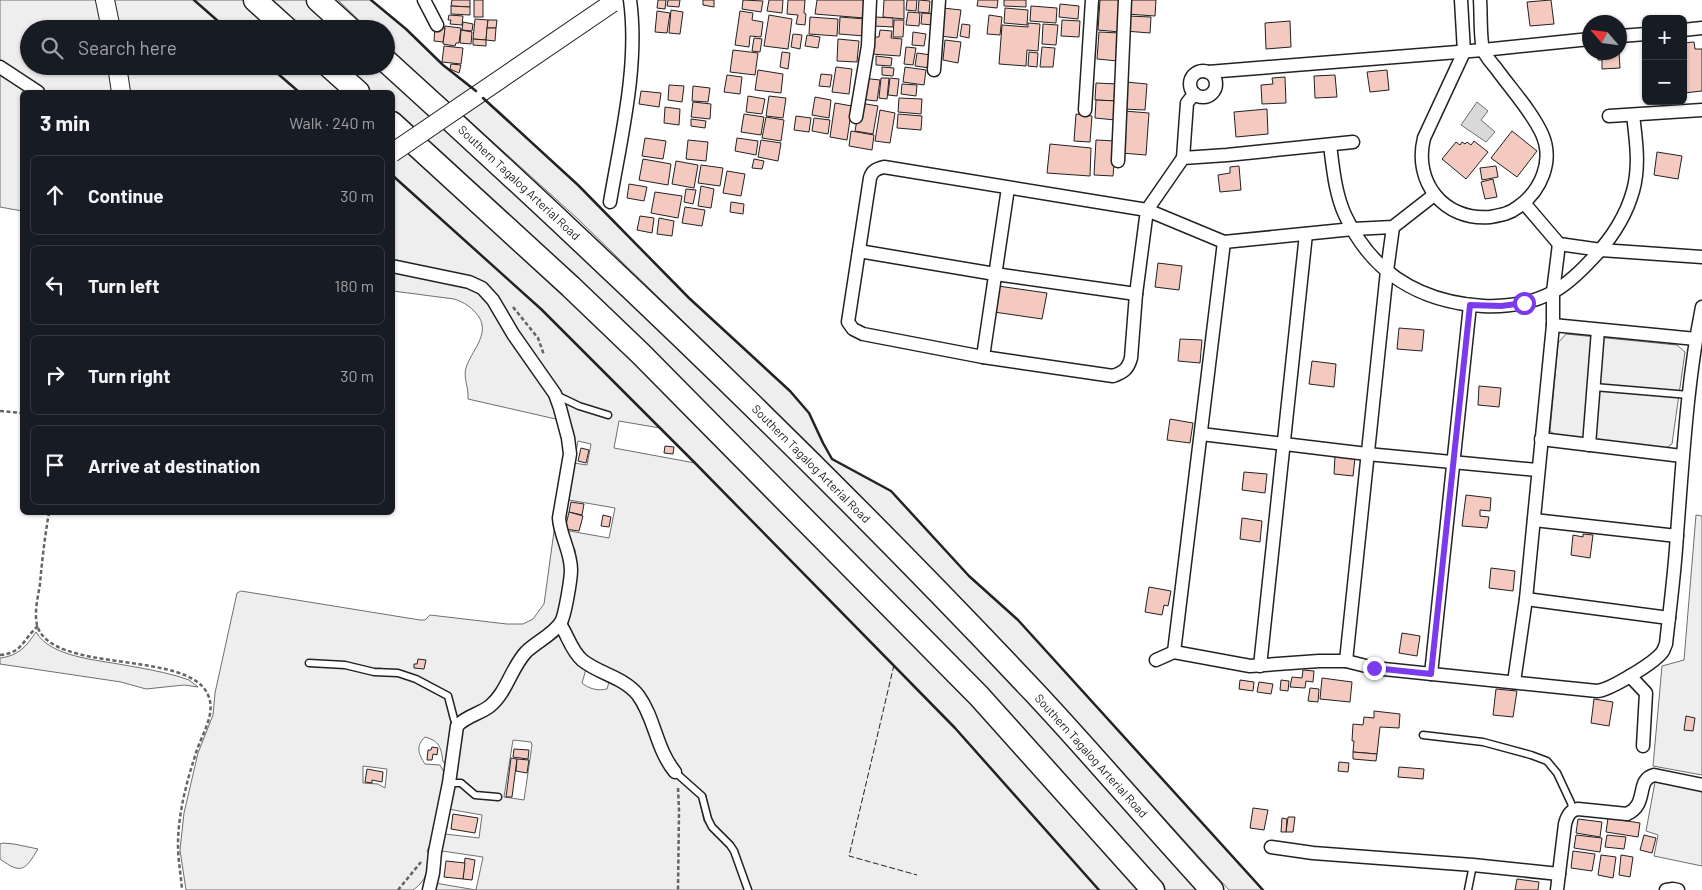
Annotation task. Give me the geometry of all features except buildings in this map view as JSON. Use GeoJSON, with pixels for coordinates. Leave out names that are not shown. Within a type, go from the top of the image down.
{"type":"FeatureCollection","features":[{"type":"Feature","properties":{"kind":"highway"},"geometry":{"type":"LineString","coordinates":[[255,0],[277,20]]}},
{"type":"Feature","properties":{"kind":"highway"},"geometry":{"type":"LineString","coordinates":[[318,0],[340,20]]}},
{"type":"Feature","properties":{"kind":"highway"},"geometry":{"type":"LineString","coordinates":[[325,0],[342,20]]}},
{"type":"Feature","properties":{"kind":"highway","name":"Southern Tagalog Arterial Road"},"geometry":{"type":"LineString","coordinates":[[395,69],[636,291],[807,460],[1036,694],[1212,890]]}},
{"type":"Feature","properties":{"kind":"highway"},"geometry":{"type":"LineString","coordinates":[[339,75],[356,90]]}},
{"type":"Feature","properties":{"kind":"highway"},"geometry":{"type":"LineString","coordinates":[[395,126],[563,279],[641,354],[980,696],[1153,890]]}},
{"type":"Feature","properties":{"kind":"street"},"geometry":{"type":"LineString","coordinates":[[105,0],[109,20]]}},
{"type":"Feature","properties":{"kind":"street"},"geometry":{"type":"LineString","coordinates":[[424,0],[437,25]]}},
{"type":"Feature","properties":{"kind":"street"},"geometry":{"type":"LineString","coordinates":[[610,202],[631,66],[632,31],[630,0]]}},
{"type":"Feature","properties":{"kind":"street"},"geometry":{"type":"LineString","coordinates":[[856,117],[861,78],[868,46],[870,0]]}},
{"type":"Feature","properties":{"kind":"street"},"geometry":{"type":"LineString","coordinates":[[934,70],[939,0]]}},
{"type":"Feature","properties":{"kind":"street"},"geometry":{"type":"LineString","coordinates":[[1085,110],[1092,0]]}},
{"type":"Feature","properties":{"kind":"street"},"geometry":{"type":"LineString","coordinates":[[1118,161],[1125,0]]}},
{"type":"Feature","properties":{"kind":"street"},"geometry":{"type":"LineString","coordinates":[[395,152],[614,2]]}},
{"type":"Feature","properties":{"kind":"street"},"geometry":{"type":"LineString","coordinates":[[1480,2],[1483,50],[1537,125],[1545,144],[1545,164],[1536,191],[1524,203],[1508,214],[1486,217],[1474,216],[1453,210],[1434,194],[1424,174],[1421,158],[1422,147],[1429,127],[1464,52],[1461,3],[1480,2]]}},
{"type":"Feature","properties":{"kind":"street"},"geometry":{"type":"LineString","coordinates":[[1687,30],[1702,28]]}},
{"type":"Feature","properties":{"kind":"street"},"geometry":{"type":"LineString","coordinates":[[1627,35],[1642,34]]}},
{"type":"Feature","properties":{"kind":"street"},"geometry":{"type":"LineString","coordinates":[[1208,72],[1212,74],[1216,81],[1213,93],[1206,97],[1194,94],[1190,84],[1191,79],[1198,72],[1464,52],[1582,40]]}},
{"type":"Feature","properties":{"kind":"street"},"geometry":{"type":"LineString","coordinates":[[0,67],[35,90]]}},
{"type":"Feature","properties":{"kind":"street"},"geometry":{"type":"LineString","coordinates":[[118,75],[121,90]]}},
{"type":"Feature","properties":{"kind":"street"},"geometry":{"type":"LineString","coordinates":[[1194,94],[1187,103],[1183,158],[1147,210],[1136,294],[1131,358],[1124,373],[1113,376],[983,357],[863,334],[853,329],[848,322],[870,178],[871,173],[878,168],[884,167],[1147,210],[1224,242],[1352,229],[1394,227],[1434,194]]}},
{"type":"Feature","properties":{"kind":"street"},"geometry":{"type":"LineString","coordinates":[[1609,116],[1702,110]]}},
{"type":"Feature","properties":{"kind":"street"},"geometry":{"type":"LineString","coordinates":[[1330,145],[1337,190],[1352,229],[1368,252],[1387,271],[1405,284],[1427,295],[1446,301],[1470,305],[1512,305],[1536,300],[1553,292],[1570,280],[1601,250],[1617,228],[1633,190],[1638,149],[1634,115]]}},
{"type":"Feature","properties":{"kind":"street"},"geometry":{"type":"LineString","coordinates":[[1183,158],[1353,142]]}},
{"type":"Feature","properties":{"kind":"street"},"geometry":{"type":"LineString","coordinates":[[983,357],[1008,188]]}},
{"type":"Feature","properties":{"kind":"street"},"geometry":{"type":"LineString","coordinates":[[1524,203],[1559,244],[1601,250],[1702,257]]}},
{"type":"Feature","properties":{"kind":"street"},"geometry":{"type":"LineString","coordinates":[[1346,661],[1387,271],[1394,227]]}},
{"type":"Feature","properties":{"kind":"street"},"geometry":{"type":"LineString","coordinates":[[1260,666],[1306,234]]}},
{"type":"Feature","properties":{"kind":"street"},"geometry":{"type":"LineString","coordinates":[[1174,652],[1224,242]]}},
{"type":"Feature","properties":{"kind":"street"},"geometry":{"type":"LineString","coordinates":[[1514,682],[1526,598],[1537,470],[1553,324],[1553,292],[1559,244]]}},
{"type":"Feature","properties":{"kind":"street"},"geometry":{"type":"LineString","coordinates":[[859,251],[995,274],[1136,294]]}},
{"type":"Feature","properties":{"kind":"street"},"geometry":{"type":"LineString","coordinates":[[395,267],[470,282],[482,288],[493,300],[513,334],[555,394],[568,438],[570,454],[559,518],[560,527],[570,556],[571,574],[560,624],[525,653],[500,694],[491,705],[464,720],[458,726],[450,783],[429,890]]}},
{"type":"Feature","properties":{"kind":"street"},"geometry":{"type":"LineString","coordinates":[[1431,674],[1470,305]]}},
{"type":"Feature","properties":{"kind":"street"},"geometry":{"type":"LineString","coordinates":[[1156,660],[1174,652],[1250,666],[1346,661],[1374,668],[1597,691],[1609,688],[1630,676],[1662,652],[1666,644],[1677,536],[1682,456],[1696,338],[1702,307]]}},
{"type":"Feature","properties":{"kind":"street"},"geometry":{"type":"LineString","coordinates":[[1553,324],[1598,330],[1696,338]]}},
{"type":"Feature","properties":{"kind":"street"},"geometry":{"type":"LineString","coordinates":[[1589,445],[1598,330]]}},
{"type":"Feature","properties":{"kind":"street"},"geometry":{"type":"LineString","coordinates":[[1201,434],[1367,454],[1537,470]]}},
{"type":"Feature","properties":{"kind":"street"},"geometry":{"type":"LineString","coordinates":[[1541,440],[1682,456]]}},
{"type":"Feature","properties":{"kind":"street"},"geometry":{"type":"LineString","coordinates":[[1534,520],[1677,536]]}},
{"type":"Feature","properties":{"kind":"street"},"geometry":{"type":"LineString","coordinates":[[1526,598],[1669,618]]}},
{"type":"Feature","properties":{"kind":"street"},"geometry":{"type":"LineString","coordinates":[[560,624],[581,659],[595,669],[628,686],[636,694],[646,712],[664,757],[675,772]]}},
{"type":"Feature","properties":{"kind":"street"},"geometry":{"type":"LineString","coordinates":[[1630,676],[1646,694],[1643,746]]}},
{"type":"Feature","properties":{"kind":"street"},"geometry":{"type":"LineString","coordinates":[[1557,890],[1565,824],[1572,811],[1578,809],[1628,814],[1640,803],[1645,781],[1654,775],[1702,785]]}},
{"type":"Feature","properties":{"kind":"street"},"geometry":{"type":"LineString","coordinates":[[1271,847],[1319,854],[1473,865],[1559,874]]}},
{"type":"Feature","properties":{"kind":"street"},"geometry":{"type":"LineString","coordinates":[[1666,890],[1678,890]]}},
{"type":"Feature","properties":{"kind":"lane"},"geometry":{"type":"LineString","coordinates":[[1594,386],[1689,395]]}},
{"type":"Feature","properties":{"kind":"lane"},"geometry":{"type":"LineString","coordinates":[[555,394],[579,406],[608,415]]}},
{"type":"Feature","properties":{"kind":"lane"},"geometry":{"type":"LineString","coordinates":[[309,663],[345,665],[374,672],[398,673],[416,679],[448,696],[453,716],[458,726]]}},
{"type":"Feature","properties":{"kind":"lane"},"geometry":{"type":"LineString","coordinates":[[1423,735],[1483,742],[1547,761],[1558,773],[1571,803],[1572,811]]}},
{"type":"Feature","properties":{"kind":"lane"},"geometry":{"type":"LineString","coordinates":[[675,772],[702,796],[708,819],[712,827],[734,851],[748,890]]}},
{"type":"Feature","properties":{"kind":"lane"},"geometry":{"type":"LineString","coordinates":[[450,783],[461,783],[476,795],[498,797]]}},
{"type":"Feature","properties":{"kind":"lane"},"geometry":{"type":"LineString","coordinates":[[1468,890],[1473,865]]}},
{"type":"Feature","properties":{"kind":"path"},"geometry":{"type":"LineString","coordinates":[[0,411],[20,413]]}},
{"type":"Feature","properties":{"kind":"path"},"geometry":{"type":"LineString","coordinates":[[49,515],[36,614],[38,626],[45,638],[61,648],[90,656],[180,674],[196,681],[206,691],[211,703],[210,715],[190,771],[178,833],[178,861],[182,890]]}},
{"type":"Feature","properties":{"kind":"path"},"geometry":{"type":"LineString","coordinates":[[0,655],[11,653],[20,648],[38,626]]}},
{"type":"Feature","properties":{"kind":"path"},"geometry":{"type":"LineString","coordinates":[[675,772],[679,796],[678,890]]}},
{"type":"Feature","properties":{"kind":"path"},"geometry":{"type":"LineString","coordinates":[[398,890],[413,870],[435,852]]}},
{"type":"Feature","properties":{"kind":"shaded area"},"geometry":{"type":"Polygon","coordinates":[[[0,0],[99,0],[104,20],[20,20],[20,75],[113,75],[114,90],[20,90],[20,211],[0,207],[0,0]]]}},
{"type":"Feature","properties":{"kind":"shaded area"},"geometry":{"type":"Polygon","coordinates":[[[113,0],[243,0],[265,20],[117,20],[113,0]]]}},
{"type":"Feature","properties":{"kind":"shaded area"},"geometry":{"type":"Polygon","coordinates":[[[267,0],[308,0],[331,20],[289,20],[267,0]]]}},
{"type":"Feature","properties":{"kind":"shaded area"},"geometry":{"type":"Polygon","coordinates":[[[338,0],[371,0],[406,29],[443,65],[501,113],[578,185],[689,298],[790,391],[809,413],[832,459],[891,491],[969,576],[1018,620],[1263,890],[1229,890],[1078,723],[861,498],[579,220],[395,53],[395,20],[359,20],[338,0]]]}},
{"type":"Feature","properties":{"kind":"shaded area"},"geometry":{"type":"Polygon","coordinates":[[[125,75],[327,75],[344,90],[128,90],[125,75]]]}},
{"type":"Feature","properties":{"kind":"shaded area"},"geometry":{"type":"Polygon","coordinates":[[[351,75],[392,75],[501,173],[922,587],[1203,890],[1165,890],[1094,813],[395,114],[395,90],[369,90],[351,75]]]}},
{"type":"Feature","properties":{"kind":"shaded area"},"geometry":{"type":"Polygon","coordinates":[[[1477,102],[1488,111],[1481,120],[1495,132],[1486,142],[1461,125],[1477,102]]]}},
{"type":"Feature","properties":{"kind":"shaded area"},"geometry":{"type":"Polygon","coordinates":[[[395,137],[632,356],[972,701],[1141,890],[752,890],[735,846],[713,823],[709,815],[706,795],[677,769],[648,705],[586,660],[567,625],[576,558],[575,550],[564,530],[609,538],[615,508],[569,500],[570,435],[494,295],[395,263],[395,137]],[[619,421],[614,448],[695,463],[660,428],[619,421]],[[578,441],[574,463],[587,465],[591,444],[578,441]]]}},
{"type":"Feature","properties":{"kind":"shaded area"},"geometry":{"type":"Polygon","coordinates":[[[395,270],[479,289],[546,388],[560,420],[468,399],[465,372],[481,337],[482,324],[474,311],[454,299],[395,291],[395,270]]]}},
{"type":"Feature","properties":{"kind":"shaded area"},"geometry":{"type":"Polygon","coordinates":[[[1566,334],[1677,345],[1685,352],[1672,444],[1665,449],[1558,437],[1550,431],[1558,343],[1566,334]]]}},
{"type":"Feature","properties":{"kind":"shaded area"},"geometry":{"type":"Polygon","coordinates":[[[1696,515],[1702,516],[1702,775],[1653,766],[1662,666],[1684,660],[1696,515]]]}},
{"type":"Feature","properties":{"kind":"shaded area"},"geometry":{"type":"Polygon","coordinates":[[[555,524],[567,570],[559,616],[492,699],[459,719],[455,716],[451,697],[444,690],[404,671],[378,668],[378,675],[395,675],[406,678],[443,696],[450,709],[451,729],[446,764],[443,762],[439,746],[434,741],[425,737],[419,747],[425,764],[440,765],[445,774],[434,836],[427,851],[432,857],[426,876],[417,887],[413,890],[186,890],[180,850],[184,813],[198,753],[213,715],[215,693],[237,593],[241,591],[420,620],[425,620],[430,615],[507,624],[523,624],[533,619],[544,604],[555,524]],[[363,766],[363,783],[378,784],[385,788],[387,769],[363,766]]]}},
{"type":"Feature","properties":{"kind":"shaded area"},"geometry":{"type":"Polygon","coordinates":[[[557,630],[586,669],[582,683],[600,690],[607,689],[609,682],[615,682],[638,702],[650,733],[699,798],[704,821],[710,830],[731,850],[744,890],[476,890],[483,857],[442,851],[445,834],[479,838],[482,815],[448,809],[461,730],[517,669],[557,630]],[[513,740],[504,797],[524,800],[531,742],[513,740]]]}},
{"type":"Feature","properties":{"kind":"shaded area"},"geometry":{"type":"Polygon","coordinates":[[[36,632],[52,647],[63,652],[88,659],[170,674],[189,680],[198,687],[184,685],[146,689],[121,682],[0,664],[0,658],[17,653],[29,642],[36,632]]]}},
{"type":"Feature","properties":{"kind":"shaded area"},"geometry":{"type":"Polygon","coordinates":[[[1657,780],[1702,790],[1702,866],[1654,856],[1658,835],[1646,831],[1655,782],[1657,780]]]}},
{"type":"Feature","properties":{"kind":"shaded area"},"geometry":{"type":"Polygon","coordinates":[[[0,844],[38,849],[26,866],[18,868],[0,859],[0,844]]]}},
{"type":"Feature","properties":{"kind":"shaded area"},"geometry":{"type":"Polygon","coordinates":[[[435,883],[476,890],[433,890],[435,883]]]}},
{"type":"Feature","properties":{"kind":"fence"},"geometry":{"type":"LineString","coordinates":[[894,665],[849,856],[917,875]]}},
{"type":"Feature","properties":{"kind":"wall"},"geometry":{"type":"LineString","coordinates":[[194,0],[217,20]]}},
{"type":"Feature","properties":{"kind":"wall"},"geometry":{"type":"LineString","coordinates":[[371,0],[406,29],[443,65],[476,91]]}},
{"type":"Feature","properties":{"kind":"wall"},"geometry":{"type":"LineString","coordinates":[[279,75],[297,90]]}},
{"type":"Feature","properties":{"kind":"wall"},"geometry":{"type":"LineString","coordinates":[[483,98],[578,185],[689,298],[790,391],[809,413],[832,459],[891,491],[969,576],[1018,620],[1263,890]]}},
{"type":"Feature","properties":{"kind":"wall"},"geometry":{"type":"LineString","coordinates":[[395,178],[541,309],[695,463],[955,728],[1099,890]]}},
{"type":"Feature","properties":{"kind":"route"},"geometry":{"type":"LineString","coordinates":[[1374,668],[1431,674],[1470,305],[1501,306],[1524,303]]}}]}
